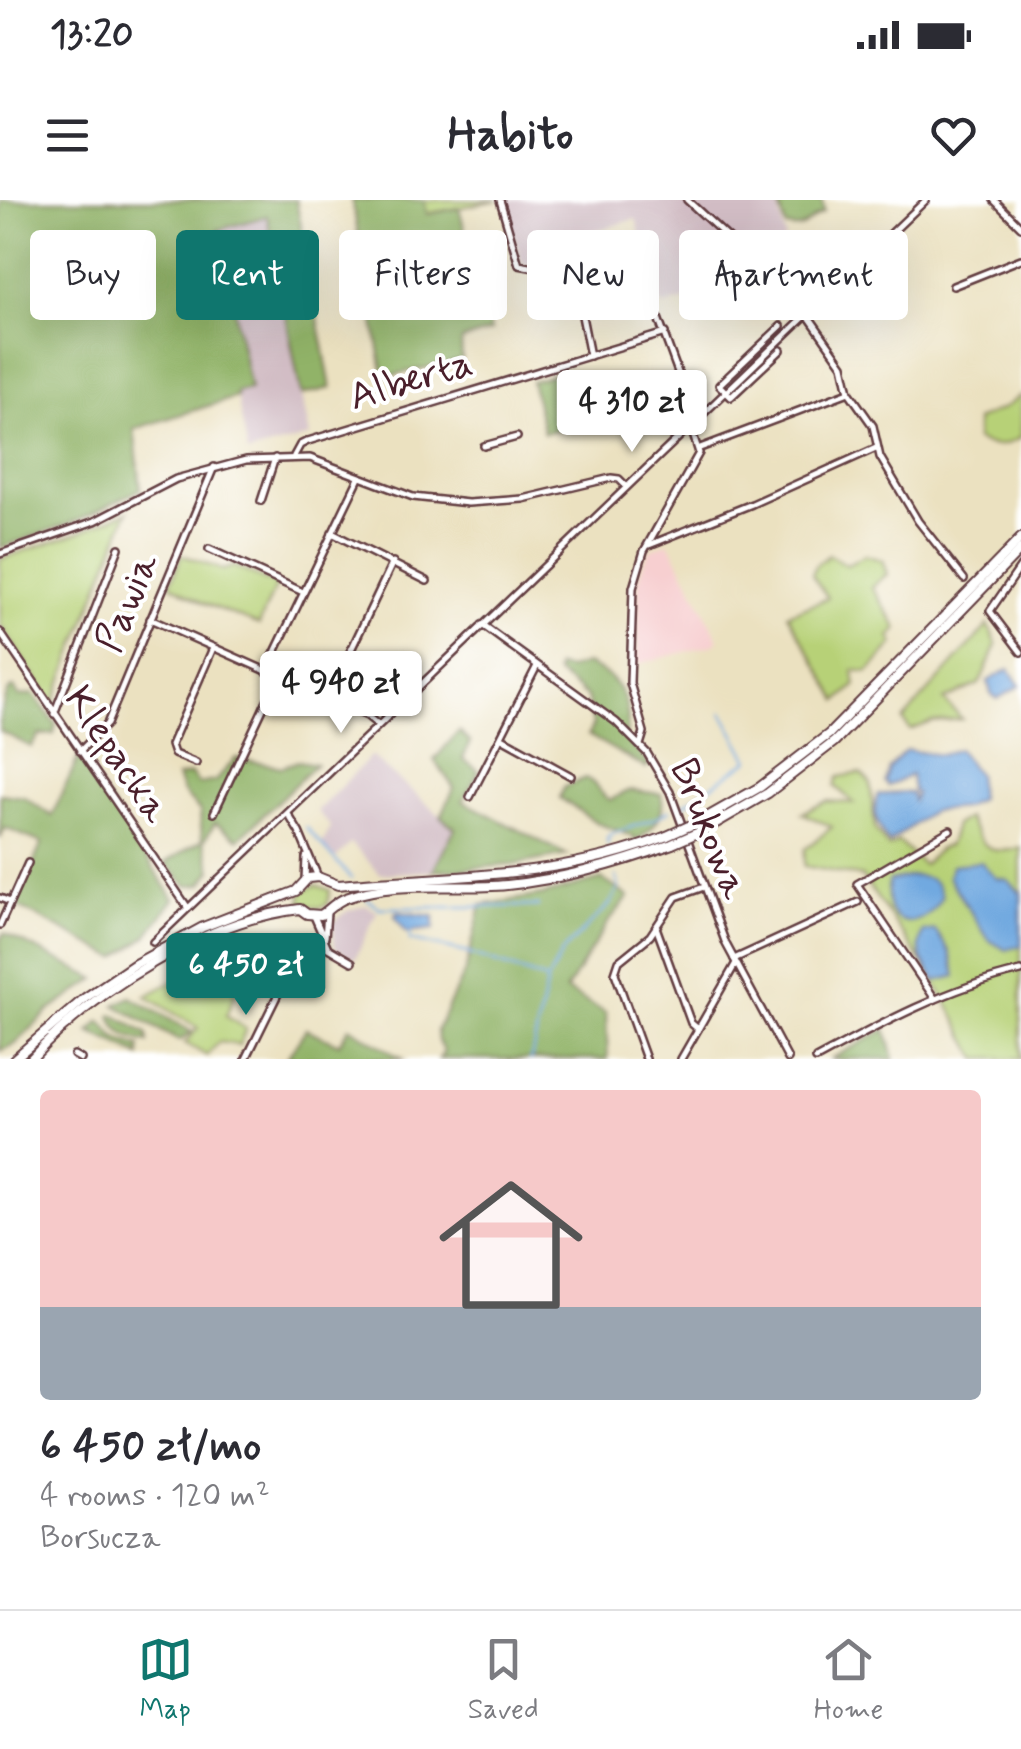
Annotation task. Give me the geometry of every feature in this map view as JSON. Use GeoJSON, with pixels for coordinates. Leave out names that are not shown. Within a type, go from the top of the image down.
{"type":"FeatureCollection","features":[{"type":"Feature","properties":{"kind":"main road"},"geometry":{"type":"LineString","coordinates":[[702,826],[829,734],[1021,538]]}},
{"type":"Feature","properties":{"kind":"main road"},"geometry":{"type":"LineString","coordinates":[[31,1059],[81,1013],[155,962],[248,920],[300,909],[314,916],[327,912],[333,904],[376,891],[502,886],[618,863],[768,793],[834,742],[1021,549]]}},
{"type":"Feature","properties":{"kind":"main road"},"geometry":{"type":"LineString","coordinates":[[14,1059],[85,998],[135,964],[203,927],[296,891],[305,880],[318,877],[330,884],[527,873],[669,840]]}},
{"type":"Feature","properties":{"kind":"main road"},"geometry":{"type":"LineString","coordinates":[[330,884],[333,904]]}},
{"type":"Feature","properties":{"kind":"main road"},"geometry":{"type":"LineString","coordinates":[[296,891],[300,909]]}},
{"type":"Feature","properties":{"kind":"street"},"geometry":{"type":"LineString","coordinates":[[500,200],[519,266],[527,267]]}},
{"type":"Feature","properties":{"kind":"street"},"geometry":{"type":"LineString","coordinates":[[687,200],[719,230]]}},
{"type":"Feature","properties":{"kind":"street"},"geometry":{"type":"LineString","coordinates":[[895,230],[926,200]]}},
{"type":"Feature","properties":{"kind":"street"},"geometry":{"type":"LineString","coordinates":[[994,200],[1021,227]]}},
{"type":"Feature","properties":{"kind":"street"},"geometry":{"type":"LineString","coordinates":[[953,286],[1021,259]]}},
{"type":"Feature","properties":{"kind":"street"},"geometry":{"type":"LineString","coordinates":[[659,315],[700,448]]}},
{"type":"Feature","properties":{"kind":"street"},"geometry":{"type":"LineString","coordinates":[[583,320],[590,356]]}},
{"type":"Feature","properties":{"kind":"street"},"geometry":{"type":"LineString","coordinates":[[153,942],[801,320]]}},
{"type":"Feature","properties":{"kind":"street"},"geometry":{"type":"LineString","coordinates":[[813,320],[843,365],[849,392],[873,426],[876,448],[918,521],[964,579]]}},
{"type":"Feature","properties":{"kind":"street"},"geometry":{"type":"LineString","coordinates":[[781,326],[720,382],[725,392],[731,397],[781,350]]}},
{"type":"Feature","properties":{"kind":"street","name":"Alberta"},"geometry":{"type":"LineString","coordinates":[[294,456],[300,445],[308,441],[665,333]]}},
{"type":"Feature","properties":{"kind":"street"},"geometry":{"type":"LineString","coordinates":[[640,745],[644,732],[630,683],[633,588],[647,546],[700,448],[849,392]]}},
{"type":"Feature","properties":{"kind":"street","name":"Alberta"},"geometry":{"type":"LineString","coordinates":[[484,446],[517,437]]}},
{"type":"Feature","properties":{"kind":"street"},"geometry":{"type":"LineString","coordinates":[[647,546],[876,448]]}},
{"type":"Feature","properties":{"kind":"street"},"geometry":{"type":"LineString","coordinates":[[0,554],[95,521],[176,479],[214,466],[275,458],[321,460],[359,478],[424,500],[468,503],[524,499],[610,478],[619,479],[626,486]]}},
{"type":"Feature","properties":{"kind":"street"},"geometry":{"type":"LineString","coordinates":[[261,501],[275,458]]}},
{"type":"Feature","properties":{"kind":"street","name":"Pawia"},"geometry":{"type":"LineString","coordinates":[[80,751],[107,724],[214,466]]}},
{"type":"Feature","properties":{"kind":"street"},"geometry":{"type":"LineString","coordinates":[[266,671],[359,478]]}},
{"type":"Feature","properties":{"kind":"street"},"geometry":{"type":"LineString","coordinates":[[332,534],[428,582]]}},
{"type":"Feature","properties":{"kind":"street"},"geometry":{"type":"LineString","coordinates":[[54,714],[119,548]]}},
{"type":"Feature","properties":{"kind":"street"},"geometry":{"type":"LineString","coordinates":[[209,550],[303,592]]}},
{"type":"Feature","properties":{"kind":"street"},"geometry":{"type":"LineString","coordinates":[[328,698],[393,562]]}},
{"type":"Feature","properties":{"kind":"street"},"geometry":{"type":"LineString","coordinates":[[1021,566],[990,611],[1021,652]]}},
{"type":"Feature","properties":{"kind":"street"},"geometry":{"type":"LineString","coordinates":[[150,620],[368,716],[378,725]]}},
{"type":"Feature","properties":{"kind":"street","name":"Brukowa"},"geometry":{"type":"LineString","coordinates":[[482,625],[616,722],[640,745],[665,781],[735,961],[788,1059]]}},
{"type":"Feature","properties":{"kind":"street","name":"Klepacka"},"geometry":{"type":"LineString","coordinates":[[0,632],[188,908]]}},
{"type":"Feature","properties":{"kind":"street"},"geometry":{"type":"LineString","coordinates":[[196,763],[174,754],[171,745],[212,648]]}},
{"type":"Feature","properties":{"kind":"street"},"geometry":{"type":"LineString","coordinates":[[470,797],[536,666]]}},
{"type":"Feature","properties":{"kind":"street"},"geometry":{"type":"LineString","coordinates":[[214,814],[278,676]]}},
{"type":"Feature","properties":{"kind":"street"},"geometry":{"type":"LineString","coordinates":[[502,738],[571,776]]}},
{"type":"Feature","properties":{"kind":"street"},"geometry":{"type":"LineString","coordinates":[[288,814],[300,832],[318,877]]}},
{"type":"Feature","properties":{"kind":"street"},"geometry":{"type":"LineString","coordinates":[[935,998],[857,884],[950,830]]}},
{"type":"Feature","properties":{"kind":"street"},"geometry":{"type":"LineString","coordinates":[[305,880],[306,849]]}},
{"type":"Feature","properties":{"kind":"street"},"geometry":{"type":"LineString","coordinates":[[0,926],[28,863]]}},
{"type":"Feature","properties":{"kind":"street"},"geometry":{"type":"LineString","coordinates":[[646,1059],[615,973],[619,962],[656,928],[676,897],[704,886]]}},
{"type":"Feature","properties":{"kind":"street"},"geometry":{"type":"LineString","coordinates":[[0,898],[10,902]]}},
{"type":"Feature","properties":{"kind":"street"},"geometry":{"type":"LineString","coordinates":[[681,1059],[735,961],[858,902]]}},
{"type":"Feature","properties":{"kind":"street"},"geometry":{"type":"LineString","coordinates":[[325,940],[327,912]]}},
{"type":"Feature","properties":{"kind":"street"},"geometry":{"type":"LineString","coordinates":[[314,916],[328,948],[352,962]]}},
{"type":"Feature","properties":{"kind":"street"},"geometry":{"type":"LineString","coordinates":[[656,928],[691,1023],[698,1029]]}},
{"type":"Feature","properties":{"kind":"street"},"geometry":{"type":"LineString","coordinates":[[816,1059],[935,998],[1021,971]]}},
{"type":"Feature","properties":{"kind":"street"},"geometry":{"type":"LineString","coordinates":[[246,1059],[278,994]]}},
{"type":"Feature","properties":{"kind":"street"},"geometry":{"type":"LineString","coordinates":[[74,1055],[81,1059]]}},
{"type":"Feature","properties":{"kind":"shaded area"},"geometry":{"type":"Polygon","coordinates":[[[503,200],[776,200],[784,230],[679,230],[679,302],[662,306],[659,230],[639,230],[636,219],[598,230],[527,230],[527,265],[522,264],[503,200]]]}},
{"type":"Feature","properties":{"kind":"shaded area"},"geometry":{"type":"Polygon","coordinates":[[[267,217],[270,230],[218,230],[267,217]]]}},
{"type":"Feature","properties":{"kind":"shaded area"},"geometry":{"type":"Polygon","coordinates":[[[236,320],[287,320],[310,437],[248,453],[236,392],[250,389],[236,320]]]}},
{"type":"Feature","properties":{"kind":"shaded area"},"geometry":{"type":"Polygon","coordinates":[[[669,542],[719,640],[638,664],[638,581],[649,550],[669,542]]]}},
{"type":"Feature","properties":{"kind":"shaded area"},"geometry":{"type":"Polygon","coordinates":[[[371,756],[455,828],[433,871],[380,874],[351,843],[336,858],[322,844],[331,827],[317,811],[371,756]]]}},
{"type":"Feature","properties":{"kind":"shaded area"},"geometry":{"type":"Polygon","coordinates":[[[366,905],[377,912],[355,959],[335,948],[333,923],[347,911],[366,905]]]}},
{"type":"Feature","properties":{"kind":"green space"},"geometry":{"type":"Polygon","coordinates":[[[0,200],[296,200],[302,230],[270,230],[267,216],[218,230],[176,230],[176,320],[236,320],[250,389],[237,392],[237,397],[134,429],[141,489],[76,521],[0,548],[0,200]]]}},
{"type":"Feature","properties":{"kind":"green space"},"geometry":{"type":"Polygon","coordinates":[[[352,200],[424,200],[427,214],[459,208],[465,230],[357,230],[352,200]]]}},
{"type":"Feature","properties":{"kind":"green space"},"geometry":{"type":"Polygon","coordinates":[[[424,200],[498,200],[426,214],[424,200]]]}},
{"type":"Feature","properties":{"kind":"green space"},"geometry":{"type":"Polygon","coordinates":[[[777,200],[822,200],[824,212],[804,227],[786,227],[777,200]]]}},
{"type":"Feature","properties":{"kind":"green space"},"geometry":{"type":"Polygon","coordinates":[[[287,320],[318,320],[331,388],[301,395],[287,320]]]}},
{"type":"Feature","properties":{"kind":"green space"},"geometry":{"type":"Polygon","coordinates":[[[374,320],[488,320],[491,331],[461,340],[462,360],[384,377],[374,320]]]}},
{"type":"Feature","properties":{"kind":"green space"},"geometry":{"type":"Polygon","coordinates":[[[566,371],[579,423],[544,433],[531,381],[566,371]]]}},
{"type":"Feature","properties":{"kind":"green space"},"geometry":{"type":"Polygon","coordinates":[[[1021,395],[1021,437],[999,445],[976,440],[976,420],[1004,408],[1021,395]]]}},
{"type":"Feature","properties":{"kind":"green space"},"geometry":{"type":"Polygon","coordinates":[[[128,511],[53,705],[0,624],[0,559],[128,511]]]}},
{"type":"Feature","properties":{"kind":"green space"},"geometry":{"type":"Polygon","coordinates":[[[182,555],[223,570],[234,566],[276,585],[259,625],[204,603],[170,584],[182,555]]]}},
{"type":"Feature","properties":{"kind":"green space"},"geometry":{"type":"Polygon","coordinates":[[[829,555],[847,565],[865,555],[882,560],[887,574],[872,587],[898,629],[890,637],[894,644],[868,672],[853,670],[856,685],[838,701],[788,614],[828,598],[812,575],[815,566],[829,555]]]}},
{"type":"Feature","properties":{"kind":"green space"},"geometry":{"type":"Polygon","coordinates":[[[988,625],[997,645],[979,684],[944,700],[962,719],[932,722],[910,730],[903,720],[988,625]]]}},
{"type":"Feature","properties":{"kind":"green space"},"geometry":{"type":"Polygon","coordinates":[[[586,664],[607,676],[621,693],[627,714],[625,738],[649,764],[646,768],[588,735],[593,725],[587,697],[556,673],[557,667],[569,669],[586,664]]]}},
{"type":"Feature","properties":{"kind":"green space"},"geometry":{"type":"Polygon","coordinates":[[[14,687],[19,696],[33,694],[56,724],[54,734],[39,735],[31,747],[0,731],[0,714],[9,690],[14,687]]]}},
{"type":"Feature","properties":{"kind":"green space"},"geometry":{"type":"Polygon","coordinates":[[[459,731],[470,742],[463,759],[479,771],[463,801],[567,855],[513,865],[433,871],[455,828],[441,817],[454,788],[434,760],[459,731]]]}},
{"type":"Feature","properties":{"kind":"green space"},"geometry":{"type":"Polygon","coordinates":[[[79,756],[174,899],[147,936],[116,958],[15,905],[42,843],[5,828],[0,839],[0,794],[24,797],[52,816],[79,756]]]}},
{"type":"Feature","properties":{"kind":"green space"},"geometry":{"type":"Polygon","coordinates":[[[236,758],[282,767],[298,761],[316,764],[239,839],[215,823],[204,841],[212,870],[202,884],[187,886],[165,863],[202,840],[200,811],[182,791],[177,777],[191,774],[198,784],[215,781],[236,758]]]}},
{"type":"Feature","properties":{"kind":"green space"},"geometry":{"type":"Polygon","coordinates":[[[860,773],[870,782],[875,829],[888,847],[899,842],[923,865],[949,845],[955,825],[967,818],[993,850],[1021,847],[1021,1059],[977,1059],[938,988],[862,877],[804,866],[805,849],[832,827],[802,813],[827,801],[854,803],[835,786],[838,777],[860,773]]]}},
{"type":"Feature","properties":{"kind":"green space"},"geometry":{"type":"Polygon","coordinates":[[[586,778],[610,800],[630,790],[661,794],[662,809],[657,822],[635,841],[632,836],[599,824],[560,798],[564,787],[586,778]]]}},
{"type":"Feature","properties":{"kind":"green space"},"geometry":{"type":"Polygon","coordinates":[[[602,879],[629,897],[609,921],[566,990],[606,1013],[608,1059],[439,1059],[444,1052],[437,1030],[466,969],[481,905],[543,895],[602,879]]]}},
{"type":"Feature","properties":{"kind":"green space"},"geometry":{"type":"Polygon","coordinates":[[[316,885],[330,890],[328,904],[318,908],[301,903],[302,891],[316,885]]]}},
{"type":"Feature","properties":{"kind":"green space"},"geometry":{"type":"Polygon","coordinates":[[[4,933],[96,979],[49,1011],[16,1044],[0,1051],[0,941],[4,933]]]}},
{"type":"Feature","properties":{"kind":"green space"},"geometry":{"type":"Polygon","coordinates":[[[200,967],[221,978],[228,968],[244,972],[226,1016],[246,1029],[239,1045],[219,1042],[207,1056],[185,1043],[198,1028],[146,996],[200,967]]]}},
{"type":"Feature","properties":{"kind":"green space"},"geometry":{"type":"Polygon","coordinates":[[[131,997],[192,1032],[179,1041],[115,1005],[131,997]]]}},
{"type":"Feature","properties":{"kind":"green space"},"geometry":{"type":"Polygon","coordinates":[[[113,1014],[147,1034],[148,1043],[120,1032],[113,1014]]]}},
{"type":"Feature","properties":{"kind":"green space"},"geometry":{"type":"Polygon","coordinates":[[[101,1021],[116,1039],[140,1047],[140,1056],[89,1032],[101,1021]]]}},
{"type":"Feature","properties":{"kind":"green space"},"geometry":{"type":"Polygon","coordinates":[[[349,1027],[402,1059],[286,1059],[306,1029],[339,1044],[349,1027]]]}},
{"type":"Feature","properties":{"kind":"green space"},"geometry":{"type":"Polygon","coordinates":[[[886,1029],[894,1059],[830,1059],[886,1029]]]}},
{"type":"Feature","properties":{"kind":"water"},"geometry":{"type":"Polygon","coordinates":[[[1009,669],[1020,686],[997,699],[991,694],[988,681],[1009,669]]]}},
{"type":"Feature","properties":{"kind":"water"},"geometry":{"type":"Polygon","coordinates":[[[958,749],[977,774],[980,799],[963,808],[932,811],[889,843],[877,820],[878,794],[911,793],[913,800],[916,793],[911,775],[888,786],[885,782],[889,768],[906,750],[941,755],[958,749]]]}},
{"type":"Feature","properties":{"kind":"water"},"geometry":{"type":"Polygon","coordinates":[[[981,862],[996,878],[1008,880],[1021,893],[1021,946],[1006,950],[989,940],[948,877],[952,865],[981,862]]]}},
{"type":"Feature","properties":{"kind":"water"},"geometry":{"type":"Polygon","coordinates":[[[912,876],[932,880],[942,896],[924,917],[904,922],[891,909],[889,881],[912,876]]]}},
{"type":"Feature","properties":{"kind":"water"},"geometry":{"type":"Polygon","coordinates":[[[397,912],[434,916],[434,929],[406,932],[395,916],[397,912]]]}},
{"type":"Feature","properties":{"kind":"water"},"geometry":{"type":"Polygon","coordinates":[[[935,930],[950,952],[956,976],[936,981],[920,952],[923,932],[935,930]]]}},
{"type":"Feature","properties":{"kind":"waterway"},"geometry":{"type":"LineString","coordinates":[[682,806],[749,760],[722,712]]}},
{"type":"Feature","properties":{"kind":"waterway"},"geometry":{"type":"LineString","coordinates":[[608,845],[612,834],[670,810]]}},
{"type":"Feature","properties":{"kind":"waterway"},"geometry":{"type":"LineString","coordinates":[[306,827],[351,878]]}},
{"type":"Feature","properties":{"kind":"waterway"},"geometry":{"type":"LineString","coordinates":[[548,979],[563,951],[610,904],[619,888],[616,876]]}},
{"type":"Feature","properties":{"kind":"waterway"},"geometry":{"type":"LineString","coordinates":[[367,899],[380,908],[538,906]]}},
{"type":"Feature","properties":{"kind":"waterway"},"geometry":{"type":"LineString","coordinates":[[410,933],[410,940],[464,952],[547,980],[531,1059]]}}]}
